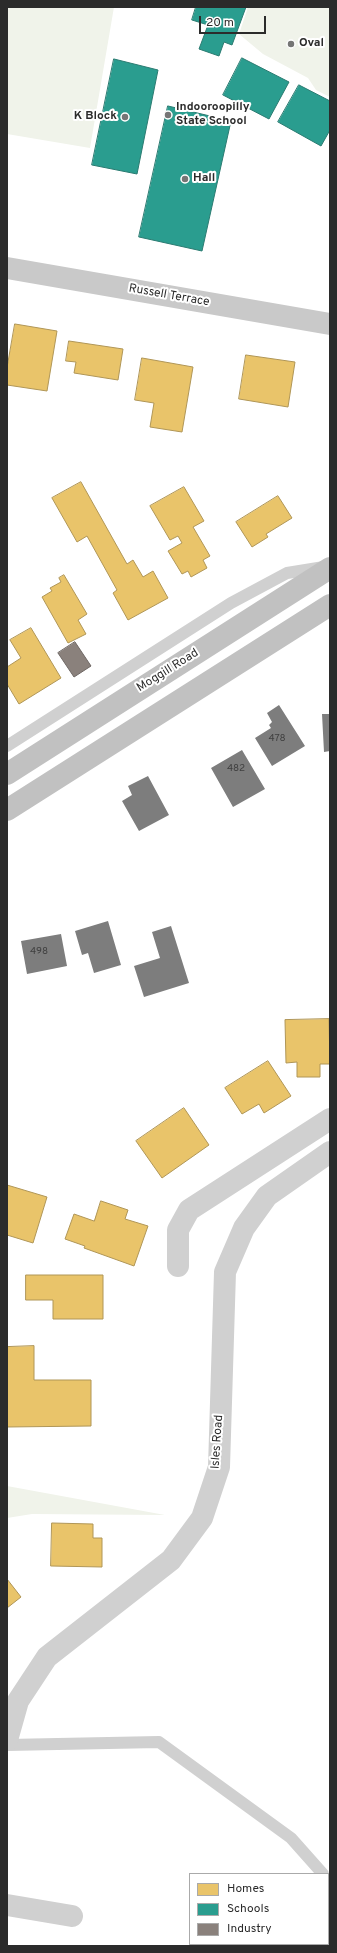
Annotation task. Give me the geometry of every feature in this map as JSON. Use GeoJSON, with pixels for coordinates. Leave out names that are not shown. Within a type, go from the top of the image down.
{"type":"FeatureCollection","features":[{"type":"Feature","properties":{"kind":"highway","name":"Moggill Road"},"geometry":{"type":"LineString","coordinates":[[7,774],[330,568]]}},
{"type":"Feature","properties":{"kind":"highway"},"geometry":{"type":"LineString","coordinates":[[7,810],[330,605]]}},
{"type":"Feature","properties":{"kind":"main road","name":"Russell Terrace"},"geometry":{"type":"LineString","coordinates":[[7,268],[330,324]]}},
{"type":"Feature","properties":{"kind":"street"},"geometry":{"type":"LineString","coordinates":[[178,1266],[178,1230],[189,1210],[330,1119]]}},
{"type":"Feature","properties":{"kind":"street","name":"Isles Road"},"geometry":{"type":"LineString","coordinates":[[7,1740],[18,1701],[47,1658],[172,1560],[202,1518],[219,1467],[225,1272],[244,1228],[267,1196],[330,1152]]}},
{"type":"Feature","properties":{"kind":"street"},"geometry":{"type":"LineString","coordinates":[[7,1905],[72,1916]]}},
{"type":"Feature","properties":{"kind":"lane","name":"Moggill Road"},"geometry":{"type":"LineString","coordinates":[[7,746],[262,585],[291,571],[330,565]]}},
{"type":"Feature","properties":{"kind":"lane"},"geometry":{"type":"LineString","coordinates":[[7,1745],[160,1742],[291,1838],[322,1873]]}},
{"type":"Feature","properties":{"kind":"shaded area"},"geometry":{"type":"Polygon","coordinates":[[[7,7],[114,7],[90,148],[7,134],[7,7]]]}},
{"type":"Feature","properties":{"kind":"shaded area","name":"Oval"},"geometry":{"type":"Polygon","coordinates":[[[248,7],[330,7],[330,97],[316,90],[308,78],[263,54],[239,34],[248,7]]]}},
{"type":"Feature","properties":{"kind":"shaded area"},"geometry":{"type":"Polygon","coordinates":[[[7,1486],[165,1515],[32,1514],[7,1518],[7,1486]]]}},
{"type":"Feature","properties":{"kind":"building: Homes"},"geometry":{"type":"Polygon","coordinates":[[[15,324],[57,331],[47,391],[7,385],[7,368],[15,324]]]}},
{"type":"Feature","properties":{"kind":"building: Homes"},"geometry":{"type":"Polygon","coordinates":[[[69,341],[123,349],[118,380],[74,373],[76,362],[66,361],[69,341]]]}},
{"type":"Feature","properties":{"kind":"building: Homes"},"geometry":{"type":"Polygon","coordinates":[[[246,355],[295,362],[288,407],[239,399],[246,355]]]}},
{"type":"Feature","properties":{"kind":"building: Homes"},"geometry":{"type":"Polygon","coordinates":[[[142,358],[193,367],[182,432],[150,427],[154,403],[135,400],[142,358]]]}},
{"type":"Feature","properties":{"kind":"building: Homes"},"geometry":{"type":"Polygon","coordinates":[[[81,482],[127,564],[133,560],[143,577],[153,571],[168,598],[128,620],[113,593],[117,590],[87,536],[77,542],[52,498],[81,482]]]}},
{"type":"Feature","properties":{"kind":"building: Homes"},"geometry":{"type":"Polygon","coordinates":[[[184,487],[204,521],[193,527],[210,556],[203,560],[207,568],[191,577],[188,571],[182,574],[168,551],[182,543],[178,536],[170,540],[150,506],[184,487]]]}},
{"type":"Feature","properties":{"kind":"building: Homes"},"geometry":{"type":"Polygon","coordinates":[[[278,496],[292,518],[266,534],[268,537],[252,547],[236,522],[278,496]]]}},
{"type":"Feature","properties":{"kind":"building: Homes"},"geometry":{"type":"Polygon","coordinates":[[[64,575],[87,614],[78,620],[86,634],[68,643],[42,597],[52,591],[50,588],[61,582],[59,578],[64,575]]]}},
{"type":"Feature","properties":{"kind":"building: Homes"},"geometry":{"type":"Polygon","coordinates":[[[31,628],[61,678],[19,704],[7,684],[7,667],[21,658],[10,640],[31,628]]]}},
{"type":"Feature","properties":{"kind":"building: Homes"},"geometry":{"type":"Polygon","coordinates":[[[329,1019],[330,1064],[320,1064],[320,1077],[297,1077],[297,1062],[286,1063],[285,1020],[329,1019]]]}},
{"type":"Feature","properties":{"kind":"building: Homes"},"geometry":{"type":"Polygon","coordinates":[[[268,1061],[291,1096],[264,1113],[259,1104],[242,1114],[225,1088],[268,1061]]]}},
{"type":"Feature","properties":{"kind":"building: Homes"},"geometry":{"type":"Polygon","coordinates":[[[184,1108],[209,1145],[162,1178],[136,1141],[184,1108]]]}},
{"type":"Feature","properties":{"kind":"building: Homes"},"geometry":{"type":"Polygon","coordinates":[[[7,1185],[47,1197],[33,1243],[7,1235],[7,1185]]]}},
{"type":"Feature","properties":{"kind":"building: Homes"},"geometry":{"type":"Polygon","coordinates":[[[101,1201],[128,1210],[125,1219],[148,1226],[134,1266],[84,1248],[85,1246],[65,1239],[74,1214],[94,1221],[101,1201]]]}},
{"type":"Feature","properties":{"kind":"building: Homes"},"geometry":{"type":"Polygon","coordinates":[[[26,1275],[103,1275],[103,1319],[53,1319],[53,1300],[26,1300],[26,1275]]]}},
{"type":"Feature","properties":{"kind":"building: Homes"},"geometry":{"type":"Polygon","coordinates":[[[34,1346],[34,1380],[91,1380],[91,1426],[7,1427],[7,1347],[34,1346]]]}},
{"type":"Feature","properties":{"kind":"building: Homes"},"geometry":{"type":"Polygon","coordinates":[[[52,1523],[93,1524],[93,1538],[102,1538],[102,1567],[51,1566],[52,1523]]]}},
{"type":"Feature","properties":{"kind":"building: Homes"},"geometry":{"type":"Polygon","coordinates":[[[7,1579],[21,1597],[7,1608],[7,1579]]]}},
{"type":"Feature","properties":{"kind":"building: Schools"},"geometry":{"type":"Polygon","coordinates":[[[196,7],[246,7],[232,45],[224,42],[219,56],[199,49],[208,25],[192,20],[196,7]]]}},
{"type":"Feature","properties":{"kind":"building: Schools"},"geometry":{"type":"Polygon","coordinates":[[[242,58],[289,82],[269,119],[223,95],[242,58]]]}},
{"type":"Feature","properties":{"kind":"building: Schools","name":"K Block"},"geometry":{"type":"Polygon","coordinates":[[[114,59],[158,70],[137,174],[92,165],[114,59]]]}},
{"type":"Feature","properties":{"kind":"building: Schools"},"geometry":{"type":"Polygon","coordinates":[[[299,85],[330,101],[330,130],[321,146],[278,122],[299,85]]]}},
{"type":"Feature","properties":{"kind":"building: Schools","name":"Hall"},"geometry":{"type":"Polygon","coordinates":[[[168,106],[231,121],[202,251],[139,237],[168,106]]]}},
{"type":"Feature","properties":{"kind":"building: Industry"},"geometry":{"type":"Polygon","coordinates":[[[75,642],[91,666],[74,677],[58,653],[75,642]]]}},
{"type":"Feature","properties":{"kind":"building: Other"},"geometry":{"type":"Polygon","coordinates":[[[279,705],[305,746],[272,766],[255,738],[271,728],[269,725],[272,722],[267,713],[279,705]]]}},
{"type":"Feature","properties":{"kind":"building: Other"},"geometry":{"type":"Polygon","coordinates":[[[322,714],[330,714],[330,751],[324,752],[322,714]]]}},
{"type":"Feature","properties":{"kind":"building: Other"},"geometry":{"type":"Polygon","coordinates":[[[242,750],[265,789],[233,807],[211,768],[242,750]]]}},
{"type":"Feature","properties":{"kind":"building: Other"},"geometry":{"type":"Polygon","coordinates":[[[148,776],[169,815],[139,831],[122,801],[132,795],[128,786],[148,776]]]}},
{"type":"Feature","properties":{"kind":"building: Other"},"geometry":{"type":"Polygon","coordinates":[[[108,921],[121,965],[94,973],[88,953],[82,955],[75,931],[108,921]]]}},
{"type":"Feature","properties":{"kind":"building: Other"},"geometry":{"type":"Polygon","coordinates":[[[171,926],[189,983],[144,997],[134,966],[160,958],[152,932],[171,926]]]}},
{"type":"Feature","properties":{"kind":"building: Other"},"geometry":{"type":"Polygon","coordinates":[[[61,934],[67,966],[27,974],[21,941],[61,934]]]}},
{"type":"Feature","properties":{"kind":"place","name":"Oval"},"geometry":{"type":"Point","coordinates":[291,44]}},
{"type":"Feature","properties":{"kind":"place","name":"Indooroopilly State School"},"geometry":{"type":"Point","coordinates":[168,115]}},
{"type":"Feature","properties":{"kind":"place","name":"K Block"},"geometry":{"type":"Point","coordinates":[125,117]}},
{"type":"Feature","properties":{"kind":"place","name":"Hall"},"geometry":{"type":"Point","coordinates":[185,179]}}]}
